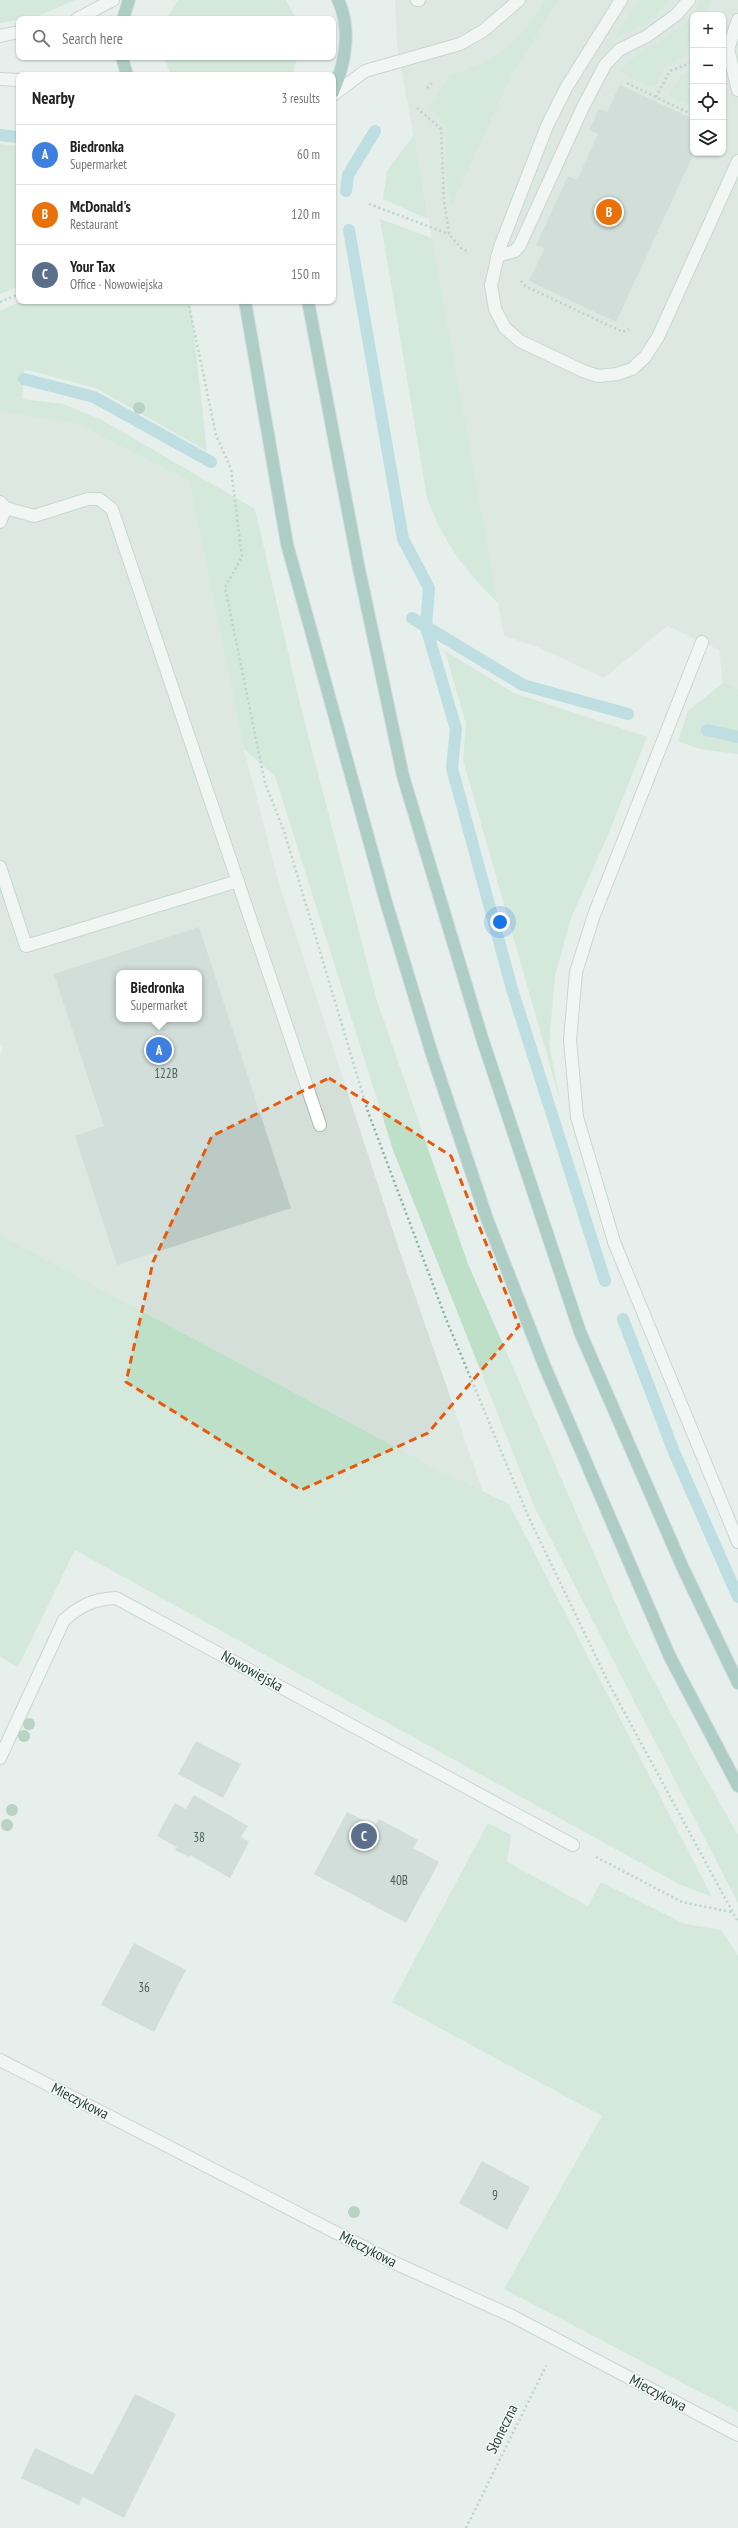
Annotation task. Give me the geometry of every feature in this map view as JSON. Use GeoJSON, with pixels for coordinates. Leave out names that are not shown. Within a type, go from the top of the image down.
{"type":"FeatureCollection","features":[{"type":"Feature","properties":{"kind":"main road"},"geometry":{"type":"LineString","coordinates":[[124,16],[129,0]]}},
{"type":"Feature","properties":{"kind":"main road"},"geometry":{"type":"LineString","coordinates":[[336,84],[345,51],[345,26],[338,0]]}},
{"type":"Feature","properties":{"kind":"main road"},"geometry":{"type":"LineString","coordinates":[[123,60],[126,72]]}},
{"type":"Feature","properties":{"kind":"main road"},"geometry":{"type":"LineString","coordinates":[[246,304],[287,544],[386,902],[431,1051],[487,1219],[545,1367],[670,1657],[738,1786]]}},
{"type":"Feature","properties":{"kind":"main road"},"geometry":{"type":"LineString","coordinates":[[309,304],[359,569],[403,776],[482,1038],[580,1332],[682,1566],[738,1683]]}},
{"type":"Feature","properties":{"kind":"street"},"geometry":{"type":"LineString","coordinates":[[83,16],[113,0]]}},
{"type":"Feature","properties":{"kind":"street"},"geometry":{"type":"LineString","coordinates":[[336,93],[365,71],[460,44],[483,30],[519,0]]}},
{"type":"Feature","properties":{"kind":"street"},"geometry":{"type":"LineString","coordinates":[[621,0],[566,88],[547,126],[496,260],[490,285],[495,309],[506,328],[520,341],[583,371],[598,376],[617,374],[632,369],[645,357],[658,337],[738,161]]}},
{"type":"Feature","properties":{"kind":"street"},"geometry":{"type":"LineString","coordinates":[[496,260],[515,251],[520,245],[582,109],[605,65],[619,50],[647,36],[676,15],[689,0]]}},
{"type":"Feature","properties":{"kind":"street"},"geometry":{"type":"LineString","coordinates":[[738,20],[728,49],[738,90]]}},
{"type":"Feature","properties":{"kind":"street"},"geometry":{"type":"LineString","coordinates":[[0,36],[16,33]]}},
{"type":"Feature","properties":{"kind":"street"},"geometry":{"type":"LineString","coordinates":[[0,79],[16,80]]}},
{"type":"Feature","properties":{"kind":"street"},"geometry":{"type":"LineString","coordinates":[[0,522],[3,505],[34,516],[88,499],[99,499],[112,509],[320,1125]]}},
{"type":"Feature","properties":{"kind":"street"},"geometry":{"type":"LineString","coordinates":[[702,642],[594,915],[576,972],[570,1040],[577,1117],[614,1242],[738,1542]]}},
{"type":"Feature","properties":{"kind":"street"},"geometry":{"type":"LineString","coordinates":[[0,867],[26,946],[238,881]]}},
{"type":"Feature","properties":{"kind":"street","name":"Nowowiejska"},"geometry":{"type":"LineString","coordinates":[[0,1758],[64,1620],[79,1607],[98,1599],[116,1598],[573,1845]]}},
{"type":"Feature","properties":{"kind":"street","name":"Mieczykowa"},"geometry":{"type":"LineString","coordinates":[[0,2060],[395,2263],[512,2316],[738,2435]]}},
{"type":"Feature","properties":{"kind":"path"},"geometry":{"type":"LineString","coordinates":[[656,97],[670,71],[690,63]]}},
{"type":"Feature","properties":{"kind":"path"},"geometry":{"type":"LineString","coordinates":[[417,108],[441,129],[444,201],[449,234]]}},
{"type":"Feature","properties":{"kind":"path"},"geometry":{"type":"LineString","coordinates":[[369,204],[449,234],[461,248],[496,260],[516,273],[525,286],[623,332],[632,327]]}},
{"type":"Feature","properties":{"kind":"path"},"geometry":{"type":"LineString","coordinates":[[0,302],[16,295]]}},
{"type":"Feature","properties":{"kind":"path"},"geometry":{"type":"LineString","coordinates":[[189,304],[216,436],[231,469],[242,557],[225,587],[265,783],[284,831],[368,1112],[446,1320],[529,1518],[609,1684],[738,1922]]}},
{"type":"Feature","properties":{"kind":"path"},"geometry":{"type":"LineString","coordinates":[[573,1845],[682,1902],[732,1912]]}},
{"type":"Feature","properties":{"kind":"path","name":"Słoneczna"},"geometry":{"type":"LineString","coordinates":[[466,2528],[558,2340]]}},
{"type":"Feature","properties":{"kind":"highlighted area"},"geometry":{"type":"Polygon","coordinates":[[[329,1078],[451,1156],[519,1326],[428,1433],[301,1490],[126,1382],[153,1262],[212,1136],[329,1078]]]}},
{"type":"Feature","properties":{"kind":"shaded area"},"geometry":{"type":"Polygon","coordinates":[[[395,0],[738,0],[738,689],[723,683],[719,650],[667,626],[604,678],[538,647],[504,636],[397,45],[395,0]]]}},
{"type":"Feature","properties":{"kind":"shaded area"},"geometry":{"type":"Polygon","coordinates":[[[0,411],[77,424],[189,481],[244,749],[278,880],[399,1249],[483,1492],[435,1468],[0,1235],[0,1055],[4,1046],[0,1044],[0,411]]]}},
{"type":"Feature","properties":{"kind":"green space"},"geometry":{"type":"Polygon","coordinates":[[[0,0],[75,0],[38,16],[16,16],[16,20],[0,23],[0,0]]]}},
{"type":"Feature","properties":{"kind":"green space"},"geometry":{"type":"Polygon","coordinates":[[[178,0],[286,0],[294,16],[168,16],[178,0]]]}},
{"type":"Feature","properties":{"kind":"green space"},"geometry":{"type":"Polygon","coordinates":[[[544,0],[559,0],[513,72],[451,207],[446,176],[447,127],[430,108],[450,74],[481,63],[506,48],[526,27],[544,0]]]}},
{"type":"Feature","properties":{"kind":"green space"},"geometry":{"type":"Polygon","coordinates":[[[640,0],[671,0],[645,24],[615,37],[640,0]]]}},
{"type":"Feature","properties":{"kind":"green space"},"geometry":{"type":"Polygon","coordinates":[[[701,0],[711,0],[705,12],[694,12],[701,0]]]}},
{"type":"Feature","properties":{"kind":"green space"},"geometry":{"type":"Polygon","coordinates":[[[690,17],[690,53],[666,65],[654,88],[619,72],[629,61],[684,24],[690,17]]]}},
{"type":"Feature","properties":{"kind":"green space"},"geometry":{"type":"Polygon","coordinates":[[[165,60],[297,60],[293,72],[170,72],[165,60]]]}},
{"type":"Feature","properties":{"kind":"green space"},"geometry":{"type":"Polygon","coordinates":[[[690,71],[690,106],[669,96],[680,76],[690,71]]]}},
{"type":"Feature","properties":{"kind":"green space"},"geometry":{"type":"Polygon","coordinates":[[[414,135],[428,219],[383,199],[387,171],[414,135]]]}},
{"type":"Feature","properties":{"kind":"green space"},"geometry":{"type":"Polygon","coordinates":[[[0,144],[16,146],[16,287],[0,294],[0,144]]]}},
{"type":"Feature","properties":{"kind":"green space"},"geometry":{"type":"Polygon","coordinates":[[[380,219],[432,238],[498,603],[475,579],[456,555],[448,543],[427,498],[380,219]]]}},
{"type":"Feature","properties":{"kind":"green space"},"geometry":{"type":"Polygon","coordinates":[[[16,304],[190,304],[207,451],[96,388],[24,369],[22,399],[63,404],[100,419],[255,509],[300,704],[377,1001],[468,1264],[628,1632],[701,1770],[738,1835],[738,1903],[535,1508],[393,1150],[275,776],[244,749],[189,481],[77,424],[0,411],[0,311],[16,304]]]}},
{"type":"Feature","properties":{"kind":"green space"},"geometry":{"type":"Polygon","coordinates":[[[445,651],[514,693],[647,737],[607,837],[571,918],[555,976],[549,1044],[560,1101],[463,760],[466,724],[445,651]]]}},
{"type":"Feature","properties":{"kind":"green space"},"geometry":{"type":"Polygon","coordinates":[[[723,683],[738,689],[738,754],[699,749],[678,741],[688,711],[723,683]]]}},
{"type":"Feature","properties":{"kind":"green space"},"geometry":{"type":"Polygon","coordinates":[[[0,1235],[435,1468],[509,1504],[712,1897],[677,1883],[75,1550],[18,1667],[0,1657],[0,1235]]]}},
{"type":"Feature","properties":{"kind":"green space"},"geometry":{"type":"Polygon","coordinates":[[[488,1823],[511,1835],[507,1862],[588,1906],[601,1882],[685,1924],[721,1930],[738,1956],[738,2412],[504,2289],[602,2116],[392,2002],[488,1823]]]}},
{"type":"Feature","properties":{"kind":"building"},"geometry":{"type":"Polygon","coordinates":[[[620,85],[690,118],[690,156],[693,156],[616,322],[529,281],[545,248],[536,245],[568,176],[577,180],[598,134],[589,130],[599,109],[607,112],[620,85]]]}},
{"type":"Feature","properties":{"kind":"building"},"geometry":{"type":"Polygon","coordinates":[[[199,927],[291,1208],[117,1265],[75,1136],[104,1126],[54,974],[199,927]]]}},
{"type":"Feature","properties":{"kind":"building"},"geometry":{"type":"Polygon","coordinates":[[[196,1741],[241,1764],[223,1798],[178,1774],[196,1741]]]}},
{"type":"Feature","properties":{"kind":"building"},"geometry":{"type":"Polygon","coordinates":[[[194,1795],[248,1826],[241,1837],[249,1842],[230,1878],[190,1855],[189,1857],[175,1850],[177,1847],[157,1836],[175,1803],[186,1809],[194,1795]]]}},
{"type":"Feature","properties":{"kind":"building"},"geometry":{"type":"Polygon","coordinates":[[[347,1812],[374,1826],[379,1819],[418,1840],[413,1848],[439,1862],[406,1923],[314,1874],[347,1812]]]}},
{"type":"Feature","properties":{"kind":"building"},"geometry":{"type":"Polygon","coordinates":[[[134,1943],[186,1970],[154,2032],[101,2005],[134,1943]]]}},
{"type":"Feature","properties":{"kind":"building"},"geometry":{"type":"Polygon","coordinates":[[[482,2161],[530,2187],[507,2230],[459,2203],[482,2161]]]}},
{"type":"Feature","properties":{"kind":"building"},"geometry":{"type":"Polygon","coordinates":[[[135,2394],[176,2414],[124,2518],[83,2497],[79,2505],[21,2478],[35,2448],[93,2475],[135,2394]]]}},
{"type":"Feature","properties":{"kind":"waterway"},"geometry":{"type":"LineString","coordinates":[[346,191],[348,175],[375,131]]}},
{"type":"Feature","properties":{"kind":"waterway"},"geometry":{"type":"LineString","coordinates":[[0,135],[16,137]]}},
{"type":"Feature","properties":{"kind":"waterway"},"geometry":{"type":"LineString","coordinates":[[349,230],[403,539],[429,588],[426,627],[456,729],[452,768],[512,989],[605,1281]]}},
{"type":"Feature","properties":{"kind":"waterway"},"geometry":{"type":"LineString","coordinates":[[24,379],[94,397],[211,462]]}},
{"type":"Feature","properties":{"kind":"waterway"},"geometry":{"type":"LineString","coordinates":[[412,618],[523,685],[628,714]]}},
{"type":"Feature","properties":{"kind":"waterway"},"geometry":{"type":"LineString","coordinates":[[707,730],[738,737]]}},
{"type":"Feature","properties":{"kind":"waterway"},"geometry":{"type":"LineString","coordinates":[[623,1319],[674,1452],[738,1597]]}},
{"type":"Feature","properties":{"kind":"place","name":"McDonald's"},"geometry":{"type":"Point","coordinates":[609,212]}},
{"type":"Feature","properties":{"kind":"place","name":"Biedronka"},"geometry":{"type":"Point","coordinates":[159,1050]}},
{"type":"Feature","properties":{"kind":"place","name":"Your Tax"},"geometry":{"type":"Point","coordinates":[364,1836]}}]}
